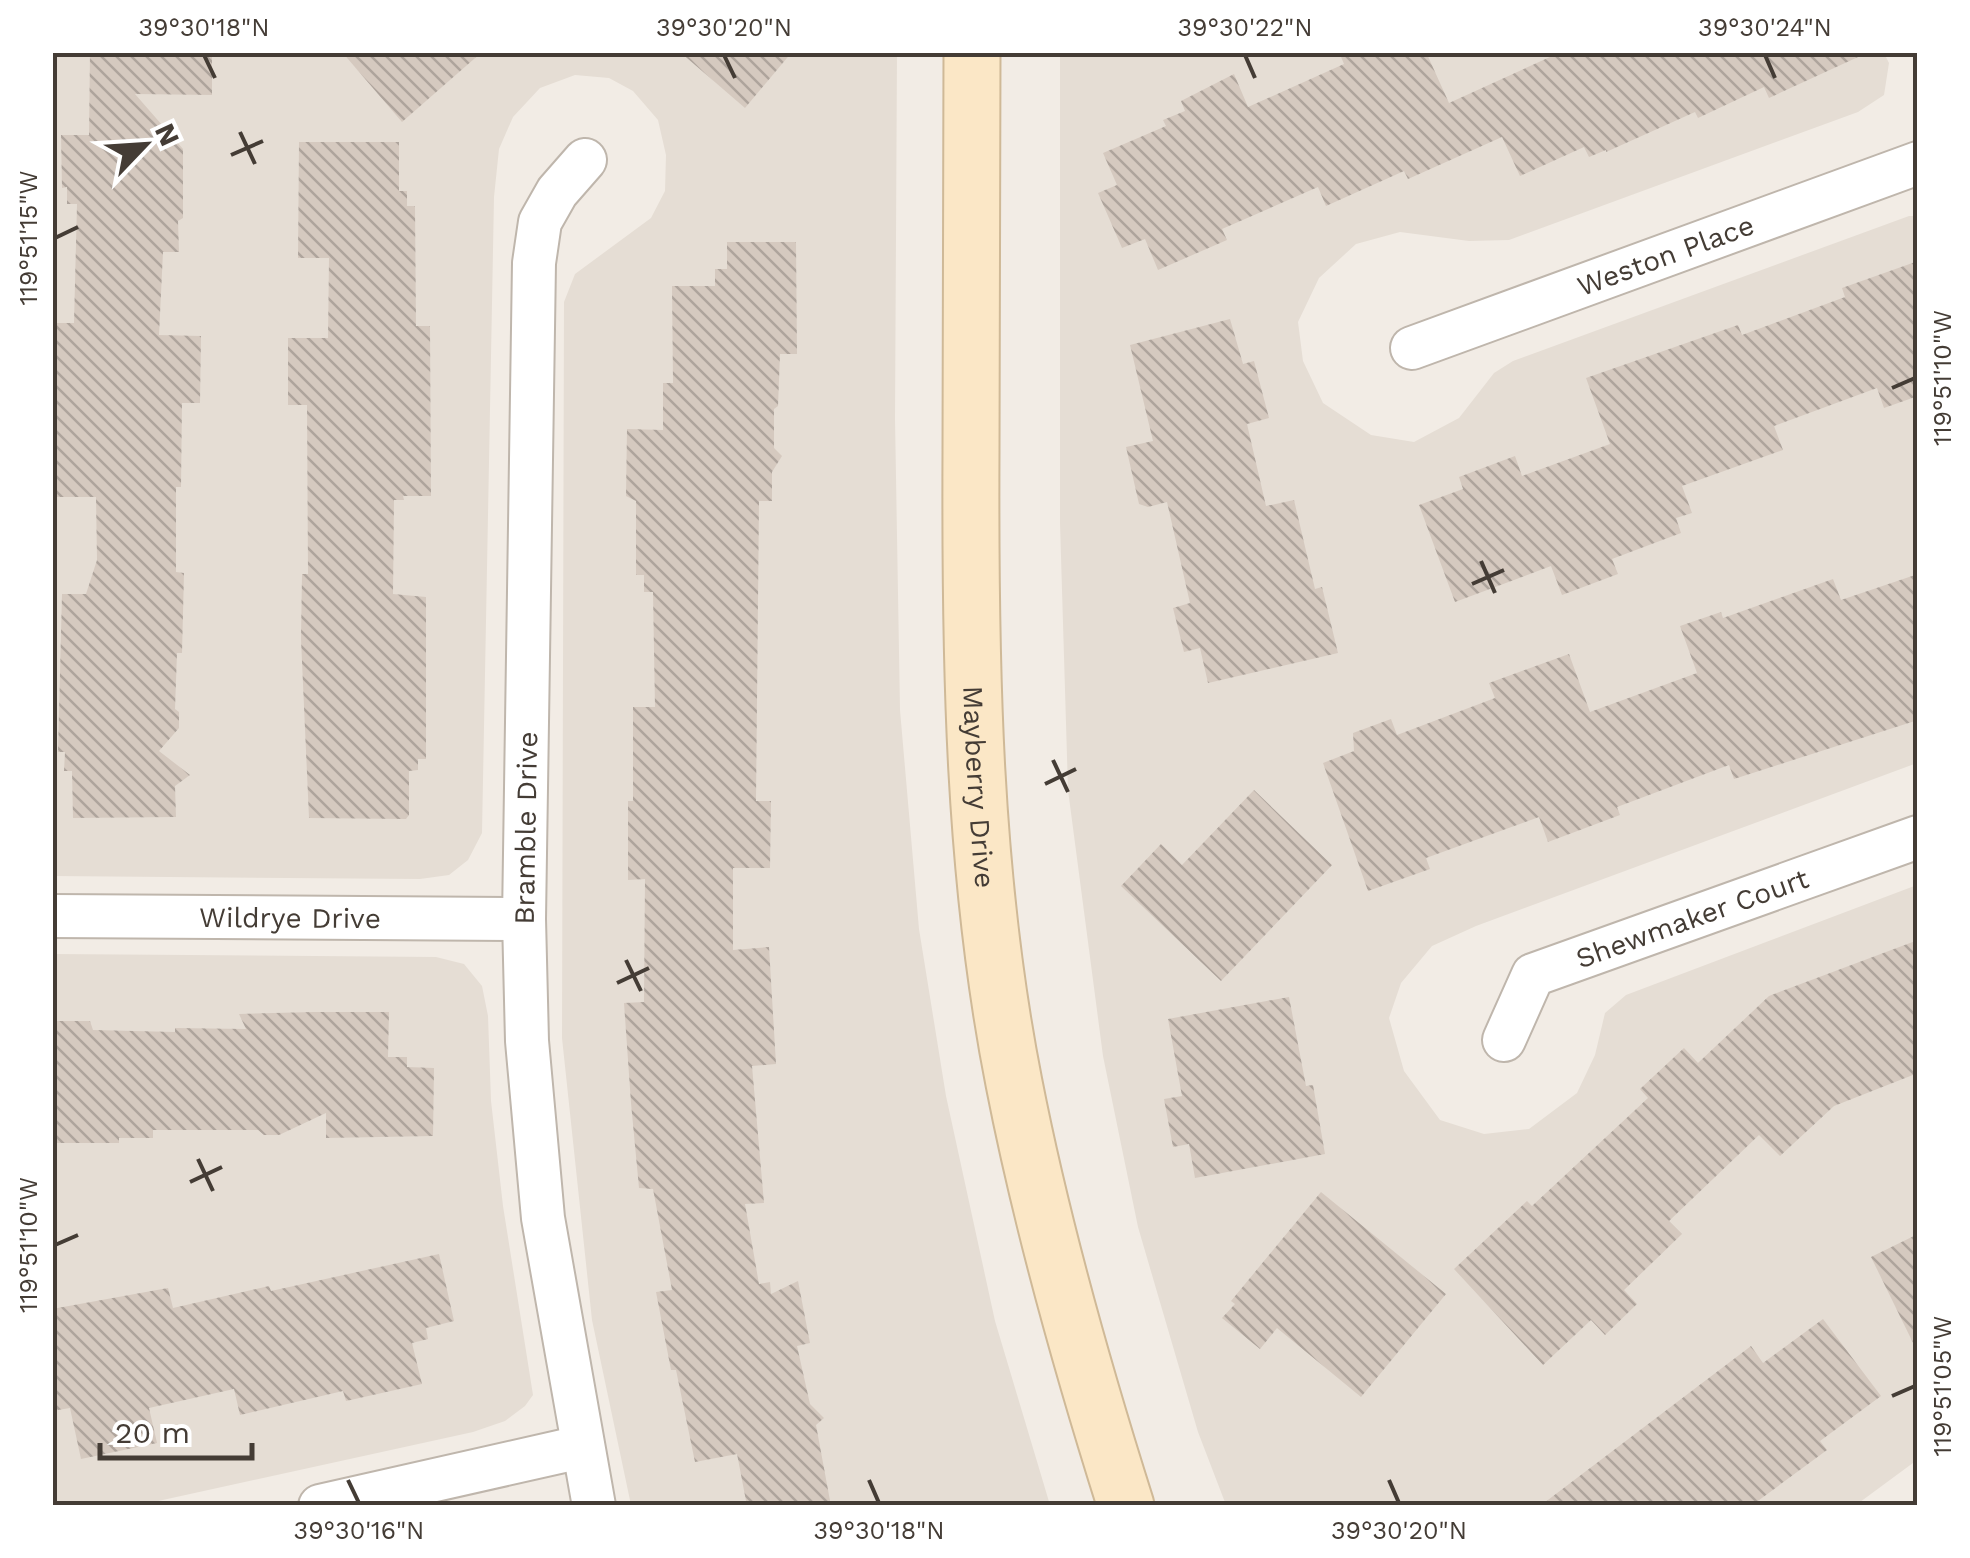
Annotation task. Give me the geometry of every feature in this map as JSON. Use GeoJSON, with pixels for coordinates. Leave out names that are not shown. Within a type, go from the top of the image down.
{"type":"FeatureCollection","features":[{"type":"Feature","properties":{"kind":"main road","name":"Mayberry Drive"},"geometry":{"type":"LineString","coordinates":[[972,52],[971,663],[992,930],[1013,1081],[1045,1220],[1088,1387],[1126,1506]]}},
{"type":"Feature","properties":{"kind":"street","name":"Bramble Drive"},"geometry":{"type":"LineString","coordinates":[[585,160],[558,192],[540,222],[534,264],[524,919],[533,1124],[543,1218],[594,1506]]}},
{"type":"Feature","properties":{"kind":"street","name":"Weston Place"},"geometry":{"type":"LineString","coordinates":[[1412,348],[1918,163]]}},
{"type":"Feature","properties":{"kind":"street","name":"Shewmaker Court"},"geometry":{"type":"LineString","coordinates":[[1504,1040],[1533,974],[1918,837]]}},
{"type":"Feature","properties":{"kind":"street","name":"Wildrye Drive"},"geometry":{"type":"LineString","coordinates":[[52,916],[524,919]]}},
{"type":"Feature","properties":{"kind":"street"},"geometry":{"type":"LineString","coordinates":[[320,1506],[581,1446]]}},
{"type":"Feature","properties":{"kind":"shaded area"},"geometry":{"type":"Polygon","coordinates":[[[53,53],[897,53],[895,419],[900,710],[919,929],[946,1096],[995,1321],[1050,1505],[631,1505],[592,1320],[562,1038],[564,302],[575,274],[651,218],[665,191],[666,155],[658,120],[633,91],[609,78],[575,75],[540,88],[513,117],[499,149],[494,197],[482,833],[468,860],[449,875],[420,879],[53,876],[53,53]]]}},
{"type":"Feature","properties":{"kind":"shaded area"},"geometry":{"type":"Polygon","coordinates":[[[1060,53],[1884,53],[1889,63],[1884,95],[1858,112],[1509,240],[1469,241],[1400,232],[1356,244],[1319,278],[1298,322],[1303,361],[1323,403],[1371,435],[1414,442],[1459,418],[1494,373],[1513,361],[1917,216],[1917,763],[1476,926],[1432,946],[1401,983],[1389,1018],[1404,1071],[1440,1120],[1484,1134],[1529,1129],[1577,1093],[1595,1055],[1605,1013],[1626,995],[1917,885],[1917,1460],[1856,1505],[1226,1505],[1198,1432],[1138,1227],[1103,1056],[1068,790],[1060,523],[1060,53]]]}},
{"type":"Feature","properties":{"kind":"shaded area"},"geometry":{"type":"Polygon","coordinates":[[[53,954],[436,957],[464,964],[482,986],[488,1016],[491,1101],[503,1206],[533,1395],[525,1406],[505,1421],[473,1432],[140,1505],[53,1506],[53,954]]]}},
{"type":"Feature","properties":{"kind":"building"},"geometry":{"type":"Polygon","coordinates":[[[90,52],[212,52],[212,95],[135,94],[183,149],[179,252],[163,252],[159,335],[201,336],[200,403],[182,403],[181,487],[176,487],[176,572],[184,573],[182,653],[177,653],[175,709],[179,712],[179,728],[159,751],[190,775],[175,786],[176,817],[73,818],[72,771],[64,771],[65,752],[58,752],[62,594],[86,594],[97,560],[96,497],[54,497],[57,323],[74,323],[77,204],[67,204],[67,187],[62,188],[61,135],[89,135],[90,52]]]}},
{"type":"Feature","properties":{"kind":"building"},"geometry":{"type":"Polygon","coordinates":[[[342,52],[482,52],[402,122],[342,52]]]}},
{"type":"Feature","properties":{"kind":"building"},"geometry":{"type":"Polygon","coordinates":[[[680,52],[792,52],[745,108],[680,52]]]}},
{"type":"Feature","properties":{"kind":"building"},"geometry":{"type":"Polygon","coordinates":[[[1339,52],[1426,52],[1449,103],[1561,52],[1869,52],[1769,98],[1764,87],[1698,118],[1695,112],[1606,152],[1589,157],[1584,147],[1520,176],[1502,137],[1408,179],[1404,171],[1326,206],[1318,187],[1222,229],[1227,240],[1158,270],[1145,239],[1122,248],[1098,193],[1117,185],[1103,153],[1166,126],[1163,120],[1185,111],[1181,101],[1234,74],[1248,107],[1344,64],[1339,52]]]}},
{"type":"Feature","properties":{"kind":"building"},"geometry":{"type":"Polygon","coordinates":[[[299,142],[399,142],[399,191],[407,191],[407,206],[415,206],[416,326],[430,326],[431,496],[403,496],[404,500],[394,500],[393,594],[426,597],[426,759],[418,759],[418,770],[409,771],[406,819],[309,818],[301,639],[302,574],[308,574],[307,405],[288,405],[288,338],[328,338],[329,258],[298,258],[299,142]]]}},
{"type":"Feature","properties":{"kind":"building"},"geometry":{"type":"Polygon","coordinates":[[[727,242],[796,242],[797,354],[780,354],[774,448],[782,456],[772,472],[772,501],[759,501],[756,801],[771,801],[770,868],[733,868],[733,950],[769,947],[776,1064],[752,1066],[764,1203],[745,1204],[759,1284],[770,1282],[771,1294],[798,1281],[810,1343],[797,1346],[810,1404],[824,1418],[816,1425],[831,1506],[747,1506],[737,1454],[695,1462],[656,1292],[672,1290],[653,1189],[639,1188],[631,1103],[624,1003],[644,1002],[645,879],[628,880],[633,707],[655,707],[653,592],[644,592],[644,575],[636,575],[636,501],[626,496],[627,429],[663,430],[663,383],[673,383],[672,286],[715,286],[715,269],[727,269],[727,242]]]}},
{"type":"Feature","properties":{"kind":"building"},"geometry":{"type":"Polygon","coordinates":[[[1918,261],[1918,396],[1884,408],[1877,388],[1774,426],[1783,450],[1682,486],[1692,513],[1676,518],[1681,533],[1612,559],[1618,574],[1562,595],[1551,566],[1455,602],[1419,505],[1463,489],[1459,477],[1515,456],[1522,476],[1610,444],[1586,378],[1738,325],[1742,335],[1845,297],[1842,288],[1918,261]]]}},
{"type":"Feature","properties":{"kind":"building"},"geometry":{"type":"Polygon","coordinates":[[[1230,319],[1243,364],[1254,361],[1269,418],[1247,424],[1266,506],[1294,500],[1315,589],[1322,587],[1338,653],[1208,683],[1200,648],[1184,652],[1173,608],[1190,603],[1167,502],[1148,507],[1139,504],[1126,447],[1153,441],[1130,345],[1230,319]]]}},
{"type":"Feature","properties":{"kind":"building"},"geometry":{"type":"Polygon","coordinates":[[[1918,574],[1918,720],[1734,779],[1729,765],[1617,807],[1620,815],[1548,842],[1539,817],[1426,858],[1430,869],[1368,891],[1323,763],[1354,751],[1353,733],[1391,719],[1397,735],[1495,698],[1489,683],[1569,654],[1590,712],[1697,673],[1680,626],[1721,612],[1723,618],[1833,579],[1841,600],[1918,574]]]}},
{"type":"Feature","properties":{"kind":"building"},"geometry":{"type":"Polygon","coordinates":[[[1254,790],[1332,865],[1221,981],[1121,886],[1161,844],[1182,865],[1254,790]]]}},
{"type":"Feature","properties":{"kind":"building"},"geometry":{"type":"Polygon","coordinates":[[[1918,940],[1918,1073],[1834,1106],[1780,1156],[1759,1135],[1669,1221],[1682,1234],[1624,1290],[1637,1304],[1605,1335],[1591,1320],[1543,1365],[1454,1269],[1527,1201],[1532,1206],[1648,1098],[1640,1089],[1684,1048],[1698,1063],[1769,996],[1918,940]]]}},
{"type":"Feature","properties":{"kind":"building"},"geometry":{"type":"Polygon","coordinates":[[[1289,997],[1306,1086],[1313,1085],[1325,1154],[1195,1178],[1189,1144],[1173,1147],[1164,1099],[1182,1096],[1168,1019],[1289,997]]]}},
{"type":"Feature","properties":{"kind":"building"},"geometry":{"type":"Polygon","coordinates":[[[389,1012],[388,1057],[407,1057],[407,1067],[434,1068],[433,1136],[326,1138],[326,1113],[279,1135],[264,1135],[258,1130],[153,1130],[153,1138],[119,1138],[119,1143],[52,1143],[52,1021],[90,1021],[93,1030],[175,1032],[175,1028],[246,1029],[239,1014],[389,1012]]]}},
{"type":"Feature","properties":{"kind":"building"},"geometry":{"type":"Polygon","coordinates":[[[1321,1192],[1446,1294],[1361,1397],[1277,1328],[1260,1349],[1222,1318],[1235,1304],[1231,1301],[1321,1192]]]}},
{"type":"Feature","properties":{"kind":"building"},"geometry":{"type":"Polygon","coordinates":[[[1918,1234],[1918,1353],[1871,1257],[1918,1234]]]}},
{"type":"Feature","properties":{"kind":"building"},"geometry":{"type":"Polygon","coordinates":[[[439,1254],[454,1321],[426,1328],[428,1339],[412,1343],[422,1384],[346,1401],[343,1391],[240,1415],[234,1389],[149,1408],[157,1443],[81,1459],[70,1408],[52,1411],[52,1309],[168,1288],[173,1308],[439,1254]]]}},
{"type":"Feature","properties":{"kind":"building"},"geometry":{"type":"Polygon","coordinates":[[[1823,1319],[1881,1396],[1820,1441],[1827,1450],[1751,1506],[1540,1506],[1751,1346],[1763,1363],[1823,1319]]]}}]}
